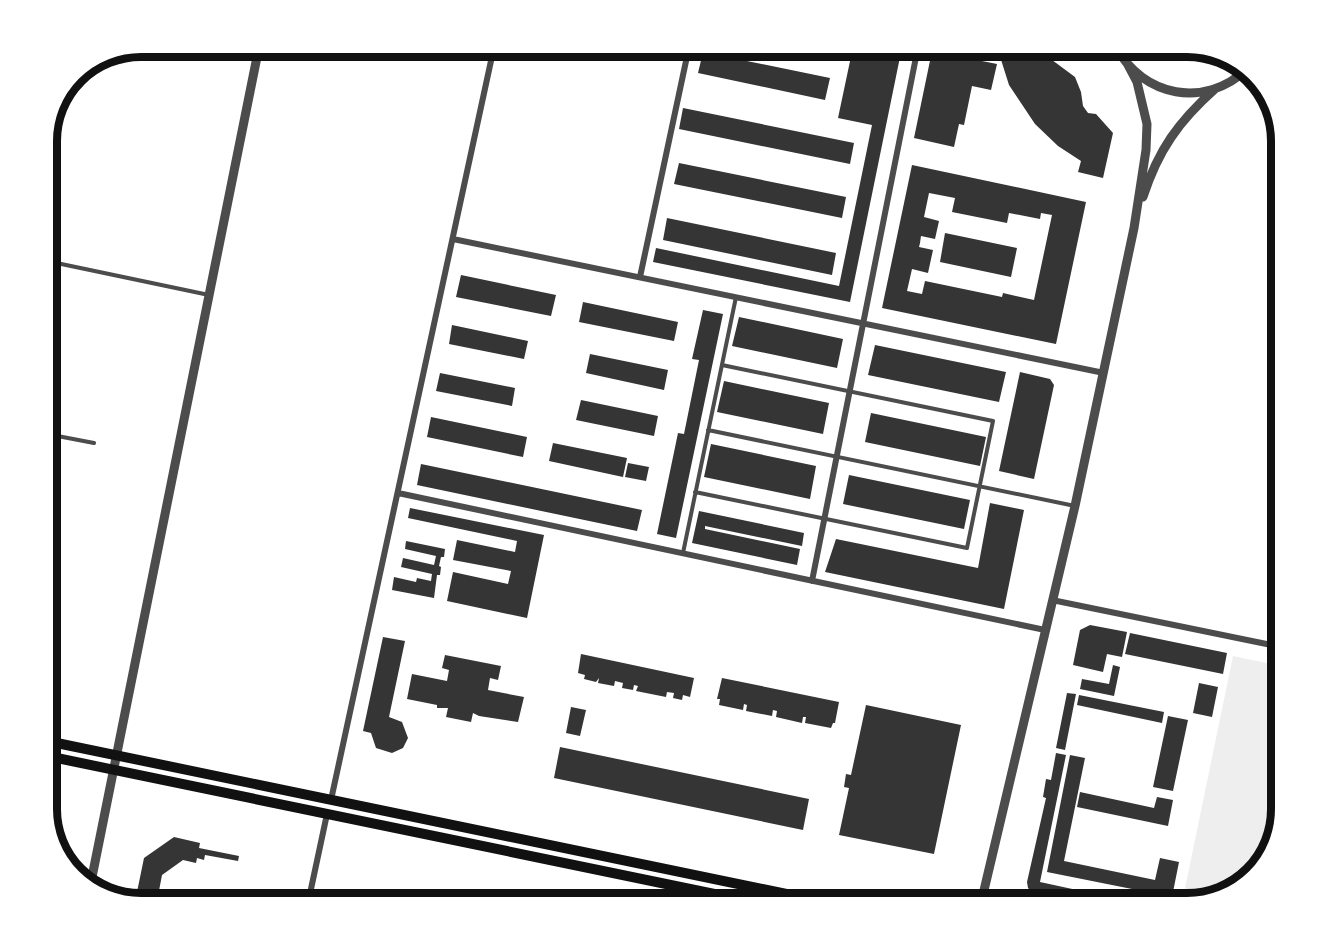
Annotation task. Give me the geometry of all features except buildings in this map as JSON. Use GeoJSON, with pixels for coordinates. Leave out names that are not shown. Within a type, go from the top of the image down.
{"type":"FeatureCollection","features":[{"type":"Feature","properties":{"kind":"main road"},"geometry":{"type":"LineString","coordinates":[[57,743],[782,893]]}},
{"type":"Feature","properties":{"kind":"main road"},"geometry":{"type":"LineString","coordinates":[[57,758],[710,893]]}},
{"type":"Feature","properties":{"kind":"street"},"geometry":{"type":"LineString","coordinates":[[92,877],[257,57]]}},
{"type":"Feature","properties":{"kind":"street"},"geometry":{"type":"LineString","coordinates":[[331,800],[492,57]]}},
{"type":"Feature","properties":{"kind":"street"},"geometry":{"type":"LineString","coordinates":[[640,277],[687,57]]}},
{"type":"Feature","properties":{"kind":"street"},"geometry":{"type":"LineString","coordinates":[[812,581],[916,57]]}},
{"type":"Feature","properties":{"kind":"street"},"geometry":{"type":"LineString","coordinates":[[1122,57],[1144,80],[1166,90],[1191,94],[1215,89]]}},
{"type":"Feature","properties":{"kind":"street"},"geometry":{"type":"LineString","coordinates":[[983,893],[1075,506],[1134,228],[1146,150],[1147,124],[1137,82],[1128,65]]}},
{"type":"Feature","properties":{"kind":"street"},"geometry":{"type":"LineString","coordinates":[[1134,228],[1162,150],[1184,118],[1215,89],[1239,75]]}},
{"type":"Feature","properties":{"kind":"street"},"geometry":{"type":"LineString","coordinates":[[453,239],[1104,374]]}},
{"type":"Feature","properties":{"kind":"street"},"geometry":{"type":"LineString","coordinates":[[398,493],[1045,630]]}},
{"type":"Feature","properties":{"kind":"street"},"geometry":{"type":"LineString","coordinates":[[1052,600],[1271,645]]}},
{"type":"Feature","properties":{"kind":"street"},"geometry":{"type":"LineString","coordinates":[[310,893],[327,814]]}},
{"type":"Feature","properties":{"kind":"lane"},"geometry":{"type":"LineString","coordinates":[[57,263],[209,295]]}},
{"type":"Feature","properties":{"kind":"lane"},"geometry":{"type":"LineString","coordinates":[[683,553],[736,297]]}},
{"type":"Feature","properties":{"kind":"lane"},"geometry":{"type":"LineString","coordinates":[[695,492],[967,548],[993,421],[722,365]]}},
{"type":"Feature","properties":{"kind":"lane"},"geometry":{"type":"LineString","coordinates":[[708,430],[1075,506]]}},
{"type":"Feature","properties":{"kind":"lane"},"geometry":{"type":"LineString","coordinates":[[57,436],[94,443]]}},
{"type":"Feature","properties":{"kind":"shaded area"},"geometry":{"type":"Polygon","coordinates":[[[1233,656],[1271,664],[1271,809],[1267,836],[1254,860],[1234,879],[1214,889],[1184,893],[1233,656]]]}}]}
